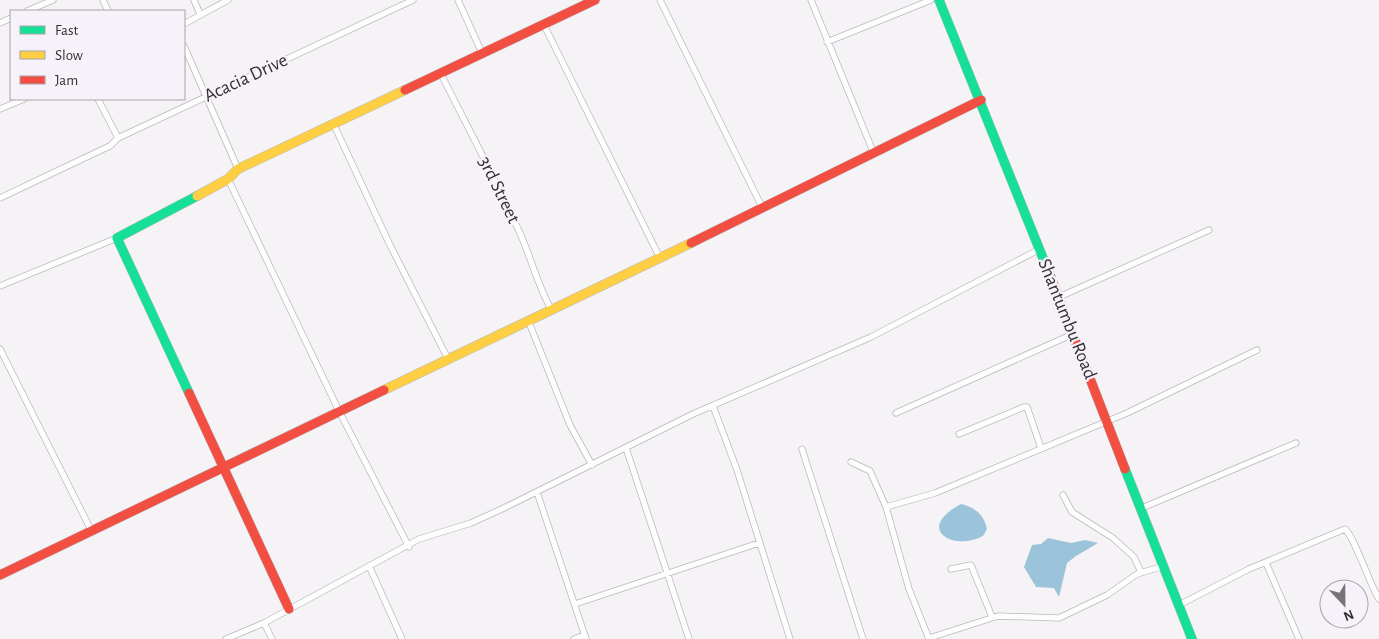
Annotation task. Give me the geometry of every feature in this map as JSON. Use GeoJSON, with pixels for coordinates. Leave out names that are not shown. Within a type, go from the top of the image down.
{"type":"FeatureCollection","features":[{"type":"Feature","properties":{"kind":"street"},"geometry":{"type":"LineString","coordinates":[[29,10],[53,0]]}},
{"type":"Feature","properties":{"kind":"street"},"geometry":{"type":"LineString","coordinates":[[194,0],[200,14]]}},
{"type":"Feature","properties":{"kind":"street"},"geometry":{"type":"LineString","coordinates":[[185,23],[228,0]]}},
{"type":"Feature","properties":{"kind":"street","name":"Acacia Drive"},"geometry":{"type":"LineString","coordinates":[[0,198],[110,146],[118,138],[413,0]]}},
{"type":"Feature","properties":{"kind":"street"},"geometry":{"type":"LineString","coordinates":[[458,0],[482,53]]}},
{"type":"Feature","properties":{"kind":"street"},"geometry":{"type":"LineString","coordinates":[[0,286],[117,238],[228,179],[238,169],[595,0]]}},
{"type":"Feature","properties":{"kind":"street"},"geometry":{"type":"LineString","coordinates":[[660,0],[762,207]]}},
{"type":"Feature","properties":{"kind":"street"},"geometry":{"type":"LineString","coordinates":[[811,0],[874,154]]}},
{"type":"Feature","properties":{"kind":"street"},"geometry":{"type":"LineString","coordinates":[[828,42],[931,0]]}},
{"type":"Feature","properties":{"kind":"street","name":"Shantumbu Road"},"geometry":{"type":"LineString","coordinates":[[939,0],[981,100],[1038,250],[1059,297],[1108,420],[1192,639]]}},
{"type":"Feature","properties":{"kind":"street"},"geometry":{"type":"LineString","coordinates":[[544,25],[660,258]]}},
{"type":"Feature","properties":{"kind":"street"},"geometry":{"type":"LineString","coordinates":[[185,48],[238,169]]}},
{"type":"Feature","properties":{"kind":"street","name":"3rd Street"},"geometry":{"type":"LineString","coordinates":[[441,74],[491,170],[525,244],[541,291],[550,309]]}},
{"type":"Feature","properties":{"kind":"street"},"geometry":{"type":"LineString","coordinates":[[0,109],[22,100]]}},
{"type":"Feature","properties":{"kind":"street"},"geometry":{"type":"LineString","coordinates":[[99,100],[118,138]]}},
{"type":"Feature","properties":{"kind":"street"},"geometry":{"type":"LineString","coordinates":[[0,575],[223,466],[660,258],[981,100]]}},
{"type":"Feature","properties":{"kind":"street"},"geometry":{"type":"LineString","coordinates":[[334,125],[368,200],[448,359]]}},
{"type":"Feature","properties":{"kind":"street"},"geometry":{"type":"LineString","coordinates":[[228,179],[339,412],[409,547]]}},
{"type":"Feature","properties":{"kind":"street"},"geometry":{"type":"LineString","coordinates":[[1059,297],[1209,230]]}},
{"type":"Feature","properties":{"kind":"street"},"geometry":{"type":"LineString","coordinates":[[117,238],[289,609]]}},
{"type":"Feature","properties":{"kind":"street"},"geometry":{"type":"LineString","coordinates":[[226,639],[264,623],[420,540],[471,523],[713,406],[870,337],[1038,250]]}},
{"type":"Feature","properties":{"kind":"street"},"geometry":{"type":"LineString","coordinates":[[528,320],[570,425],[592,465]]}},
{"type":"Feature","properties":{"kind":"street"},"geometry":{"type":"LineString","coordinates":[[896,413],[1073,334]]}},
{"type":"Feature","properties":{"kind":"street"},"geometry":{"type":"LineString","coordinates":[[0,349],[91,530]]}},
{"type":"Feature","properties":{"kind":"street"},"geometry":{"type":"LineString","coordinates":[[886,506],[935,493],[1135,410],[1202,375],[1257,350]]}},
{"type":"Feature","properties":{"kind":"street"},"geometry":{"type":"LineString","coordinates":[[713,406],[737,470],[790,639]]}},
{"type":"Feature","properties":{"kind":"street"},"geometry":{"type":"LineString","coordinates":[[959,434],[1024,407],[1027,408],[1041,448]]}},
{"type":"Feature","properties":{"kind":"street"},"geometry":{"type":"LineString","coordinates":[[1142,508],[1296,443]]}},
{"type":"Feature","properties":{"kind":"street"},"geometry":{"type":"LineString","coordinates":[[626,448],[689,639]]}},
{"type":"Feature","properties":{"kind":"street"},"geometry":{"type":"LineString","coordinates":[[802,449],[863,639]]}},
{"type":"Feature","properties":{"kind":"street"},"geometry":{"type":"LineString","coordinates":[[851,462],[870,471],[886,506],[909,589],[929,639],[992,617],[1016,615],[1033,619],[1059,618],[1107,595],[1141,572],[1164,566]]}},
{"type":"Feature","properties":{"kind":"street"},"geometry":{"type":"LineString","coordinates":[[537,492],[585,637],[574,639]]}},
{"type":"Feature","properties":{"kind":"street"},"geometry":{"type":"LineString","coordinates":[[1063,495],[1072,512],[1113,538],[1134,557],[1141,572]]}},
{"type":"Feature","properties":{"kind":"street"},"geometry":{"type":"LineString","coordinates":[[1178,605],[1249,569],[1345,529],[1351,535],[1365,572],[1379,599]]}},
{"type":"Feature","properties":{"kind":"street"},"geometry":{"type":"LineString","coordinates":[[575,604],[759,544]]}},
{"type":"Feature","properties":{"kind":"street"},"geometry":{"type":"LineString","coordinates":[[1266,563],[1300,639]]}},
{"type":"Feature","properties":{"kind":"street"},"geometry":{"type":"LineString","coordinates":[[951,569],[971,565],[992,617]]}},
{"type":"Feature","properties":{"kind":"street"},"geometry":{"type":"LineString","coordinates":[[370,568],[402,639]]}},
{"type":"Feature","properties":{"kind":"street"},"geometry":{"type":"LineString","coordinates":[[264,623],[272,639]]}},
{"type":"Feature","properties":{"kind":"water"},"geometry":{"type":"Polygon","coordinates":[[[961,504],[974,509],[984,519],[987,529],[983,536],[972,540],[960,541],[943,535],[939,529],[940,522],[947,513],[961,504]]]}},
{"type":"Feature","properties":{"kind":"water"},"geometry":{"type":"Polygon","coordinates":[[[1048,538],[1071,543],[1085,540],[1098,543],[1067,563],[1059,597],[1054,588],[1036,587],[1024,567],[1032,545],[1041,544],[1048,538]]]}},
{"type":"Feature","properties":{"kind":"traffic: fast"},"geometry":{"type":"LineString","coordinates":[[939,0],[1051,278]]}},
{"type":"Feature","properties":{"kind":"traffic: fast"},"geometry":{"type":"LineString","coordinates":[[189,393],[117,238],[197,196]]}},
{"type":"Feature","properties":{"kind":"traffic: fast"},"geometry":{"type":"LineString","coordinates":[[1125,469],[1192,639]]}},
{"type":"Feature","properties":{"kind":"traffic: slow"},"geometry":{"type":"LineString","coordinates":[[197,196],[228,179],[238,169],[405,90]]}},
{"type":"Feature","properties":{"kind":"traffic: slow"},"geometry":{"type":"LineString","coordinates":[[384,390],[691,243]]}},
{"type":"Feature","properties":{"kind":"traffic: jam"},"geometry":{"type":"LineString","coordinates":[[405,90],[595,0]]}},
{"type":"Feature","properties":{"kind":"traffic: jam"},"geometry":{"type":"LineString","coordinates":[[691,243],[981,100]]}},
{"type":"Feature","properties":{"kind":"traffic: jam"},"geometry":{"type":"LineString","coordinates":[[1051,278],[1125,469]]}},
{"type":"Feature","properties":{"kind":"traffic: jam"},"geometry":{"type":"LineString","coordinates":[[0,575],[384,390]]}},
{"type":"Feature","properties":{"kind":"traffic: jam"},"geometry":{"type":"LineString","coordinates":[[189,393],[289,609]]}}]}
